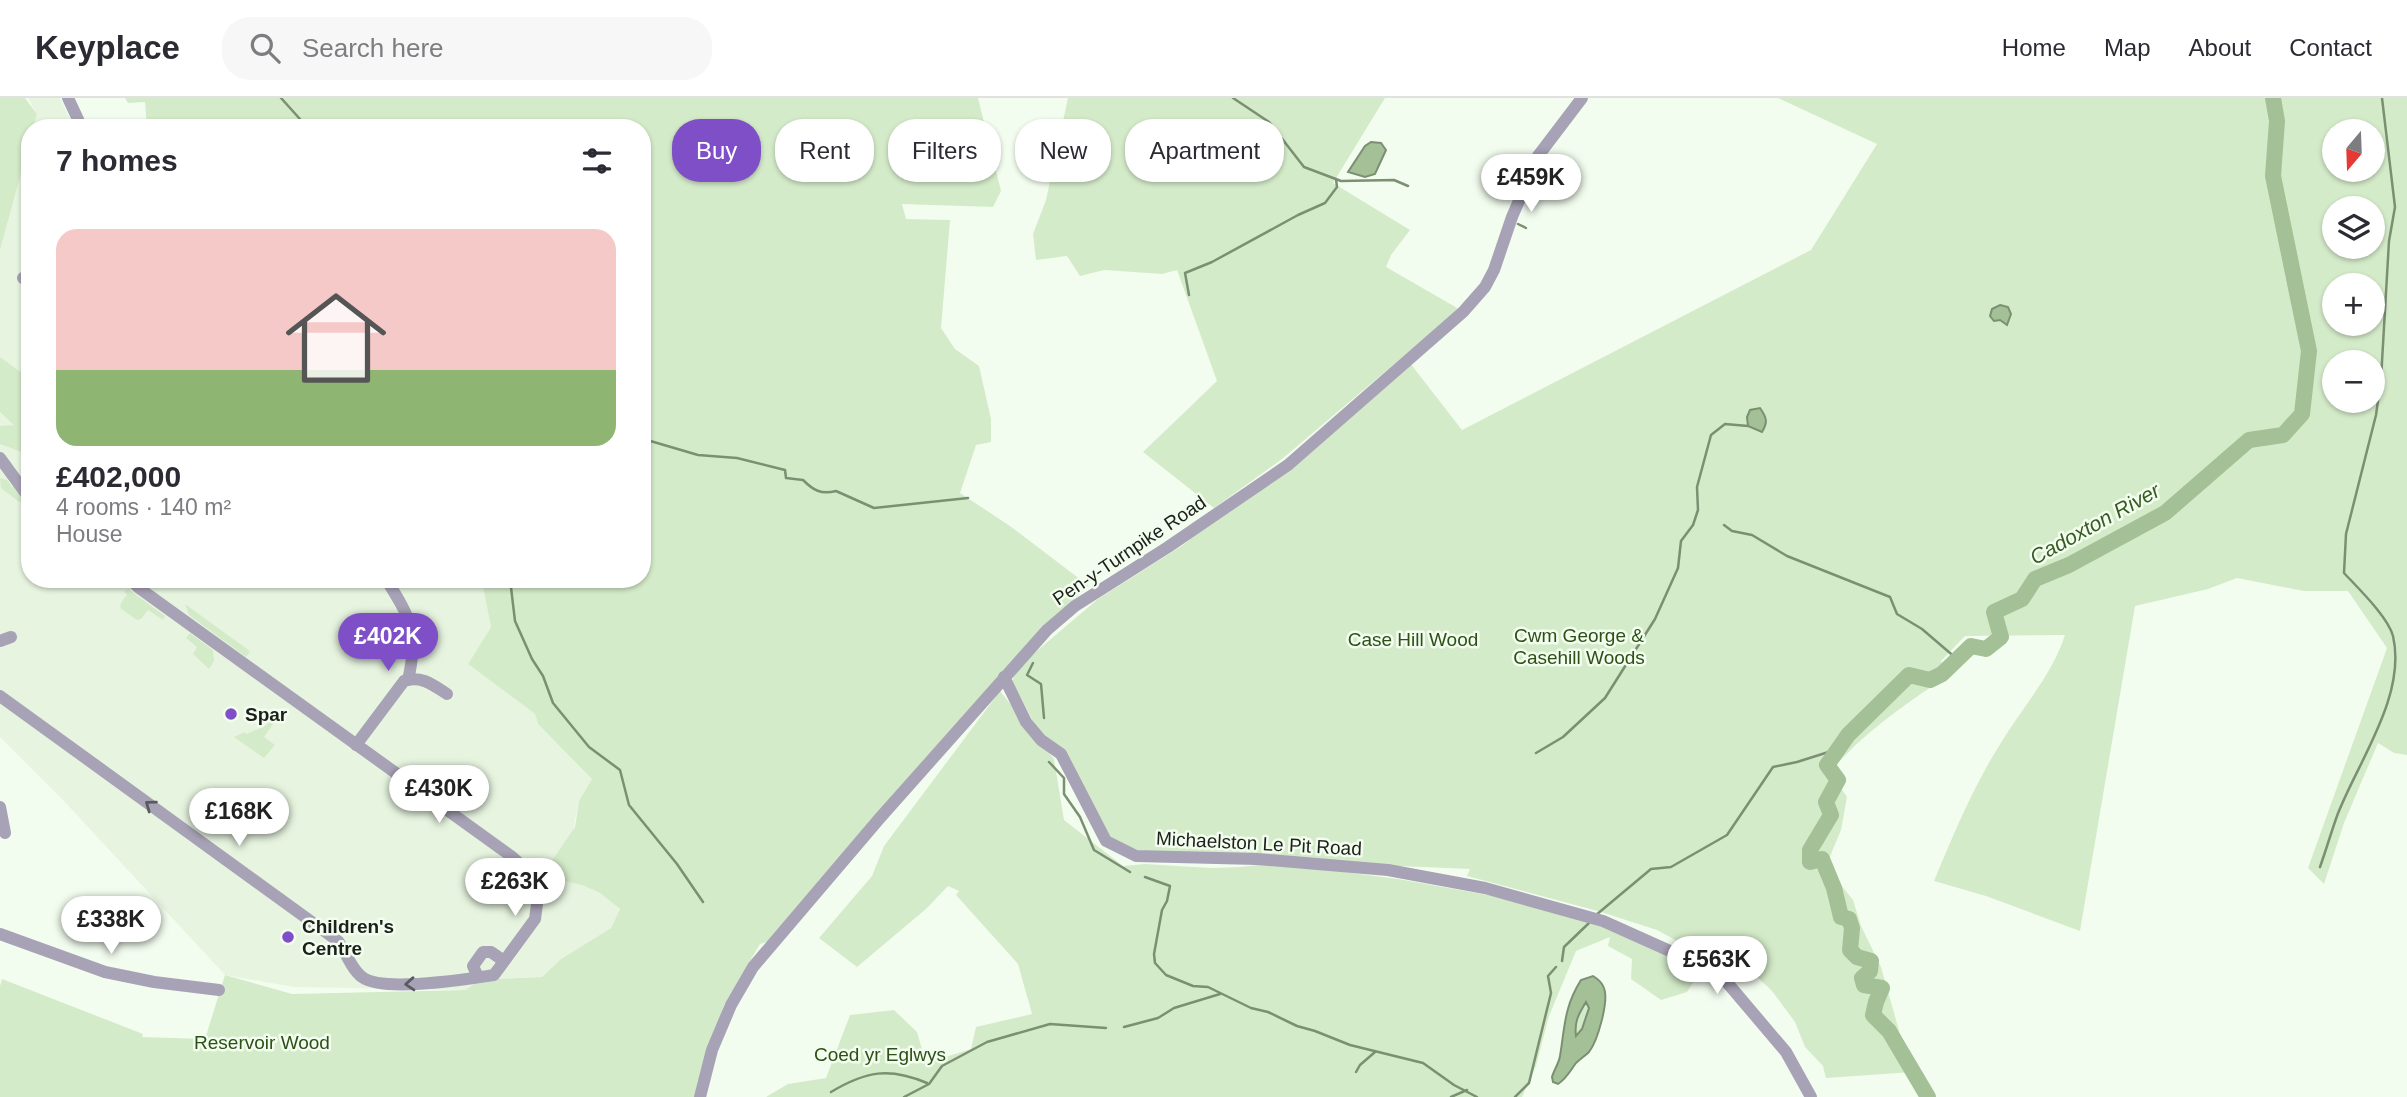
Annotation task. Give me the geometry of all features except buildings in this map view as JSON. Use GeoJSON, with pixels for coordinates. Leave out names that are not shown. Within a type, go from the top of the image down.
{"type":"FeatureCollection","features":[{"type":"Feature","properties":{"kind":"street"},"geometry":{"type":"LineString","coordinates":[[68,98],[78,119]]}},
{"type":"Feature","properties":{"kind":"street","name":"Pen-y-Turnpike Road"},"geometry":{"type":"LineString","coordinates":[[700,1097],[712,1050],[730,1005],[752,967],[1047,630],[1075,606],[1289,465],[1464,312],[1485,287],[1494,271],[1511,217],[1538,156],[1582,98]]}},
{"type":"Feature","properties":{"kind":"street"},"geometry":{"type":"LineString","coordinates":[[1,462],[21,488]]}},
{"type":"Feature","properties":{"kind":"street"},"geometry":{"type":"LineString","coordinates":[[0,696],[338,941],[362,977],[384,985],[494,975],[535,919],[540,882],[511,856],[139,588]]}},
{"type":"Feature","properties":{"kind":"street"},"geometry":{"type":"LineString","coordinates":[[391,588],[413,631],[414,654],[408,680]]}},
{"type":"Feature","properties":{"kind":"street","name":"Michaelston Le Pit Road"},"geometry":{"type":"LineString","coordinates":[[1004,677],[1026,722],[1041,740],[1061,754],[1107,841],[1136,856],[1257,859],[1388,870],[1485,888],[1603,921],[1719,973],[1786,1052],[1811,1097]]}},
{"type":"Feature","properties":{"kind":"street"},"geometry":{"type":"LineString","coordinates":[[356,745],[401,684],[408,680],[423,680],[447,694]]}},
{"type":"Feature","properties":{"kind":"street"},"geometry":{"type":"LineString","coordinates":[[0,807],[5,833]]}},
{"type":"Feature","properties":{"kind":"street"},"geometry":{"type":"LineString","coordinates":[[0,934],[105,972],[219,990]]}},
{"type":"Feature","properties":{"kind":"street"},"geometry":{"type":"LineString","coordinates":[[478,977],[473,967],[484,952],[491,952],[504,961]]}},
{"type":"Feature","properties":{"kind":"shaded area"},"geometry":{"type":"Polygon","coordinates":[[[28,98],[60,98],[70,119],[36,119],[37,114],[28,98]]]}},
{"type":"Feature","properties":{"kind":"shaded area"},"geometry":{"type":"Polygon","coordinates":[[[1371,142],[1381,143],[1386,150],[1375,174],[1365,177],[1348,172],[1365,146],[1371,142]]]}},
{"type":"Feature","properties":{"kind":"shaded area"},"geometry":{"type":"Polygon","coordinates":[[[21,174],[21,588],[483,588],[491,627],[468,664],[535,714],[538,724],[593,779],[579,801],[563,881],[600,893],[620,909],[611,928],[561,959],[542,977],[479,980],[466,990],[294,987],[225,975],[63,800],[0,737],[0,250],[21,174]]]}},
{"type":"Feature","properties":{"kind":"shaded area"},"geometry":{"type":"Polygon","coordinates":[[[2000,305],[2008,307],[2011,314],[2007,325],[2000,320],[1994,321],[1990,316],[1992,309],[2000,305]]]}},
{"type":"Feature","properties":{"kind":"shaded area"},"geometry":{"type":"Polygon","coordinates":[[[1760,408],[1766,420],[1762,432],[1748,426],[1747,417],[1750,410],[1760,408]]]}},
{"type":"Feature","properties":{"kind":"shaded area"},"geometry":{"type":"Polygon","coordinates":[[[1593,976],[1603,986],[1605,1002],[1602,1020],[1589,1052],[1558,1084],[1553,1082],[1552,1077],[1559,1059],[1568,1008],[1581,980],[1593,976]],[[1586,1002],[1576,1022],[1576,1036],[1582,1029],[1589,1008],[1586,1002]]]}},
{"type":"Feature","properties":{"kind":"green space"},"geometry":{"type":"Polygon","coordinates":[[[0,98],[25,98],[37,114],[36,119],[21,119],[21,174],[0,250],[0,98]]]}},
{"type":"Feature","properties":{"kind":"green space","name":"Reservoir Wood"},"geometry":{"type":"Polygon","coordinates":[[[125,98],[978,98],[983,119],[888,119],[888,182],[999,182],[1001,191],[993,207],[902,204],[906,219],[950,220],[941,328],[955,349],[979,366],[991,419],[991,442],[976,445],[960,493],[1010,526],[1089,586],[1038,633],[767,942],[760,944],[724,1005],[695,1097],[0,1097],[2,979],[143,1034],[142,1037],[205,1039],[225,975],[292,994],[466,990],[479,980],[542,977],[561,959],[611,928],[620,909],[600,893],[563,881],[549,865],[575,827],[579,801],[592,779],[538,724],[535,714],[468,664],[491,627],[483,588],[651,588],[651,119],[146,119],[145,102],[128,103],[125,98]]]}},
{"type":"Feature","properties":{"kind":"green space"},"geometry":{"type":"Polygon","coordinates":[[[1068,98],[1385,98],[1333,183],[1410,230],[1391,255],[1386,267],[1459,309],[1282,459],[1214,508],[1143,452],[1217,381],[1177,270],[1162,274],[1104,270],[1080,276],[1067,256],[1036,260],[1033,234],[1050,182],[1111,182],[1111,119],[1063,119],[1068,98]]]}},
{"type":"Feature","properties":{"kind":"green space","name":"Case Hill Wood"},"geometry":{"type":"Polygon","coordinates":[[[1778,98],[2407,98],[2407,755],[2394,753],[2378,743],[2344,823],[2324,884],[2308,868],[2387,648],[2348,591],[2304,591],[2237,578],[2208,589],[2135,606],[2080,931],[1986,896],[1934,881],[1982,775],[2053,663],[2065,635],[1965,636],[1941,661],[1952,673],[1872,731],[1830,772],[1847,797],[1841,830],[1826,866],[1853,900],[1861,926],[1881,967],[1913,1072],[1826,1078],[1823,1066],[1805,1047],[1795,1022],[1772,991],[1754,974],[1710,959],[1657,930],[1467,876],[1470,869],[1140,855],[1108,839],[1088,803],[1043,740],[1012,681],[1019,666],[1098,599],[1183,545],[1262,482],[1307,456],[1410,363],[1462,430],[1811,250],[1877,144],[1778,98]]]}},
{"type":"Feature","properties":{"kind":"green space"},"geometry":{"type":"Polygon","coordinates":[[[0,357],[21,372],[21,452],[0,444],[0,426],[14,425],[0,412],[0,357]]]}},
{"type":"Feature","properties":{"kind":"green space"},"geometry":{"type":"Polygon","coordinates":[[[0,478],[14,486],[21,495],[21,501],[19,502],[1,488],[0,478]]]}},
{"type":"Feature","properties":{"kind":"green space"},"geometry":{"type":"Polygon","coordinates":[[[128,589],[165,616],[163,620],[148,610],[137,620],[120,608],[127,594],[124,592],[128,589]]]}},
{"type":"Feature","properties":{"kind":"green space"},"geometry":{"type":"Polygon","coordinates":[[[185,604],[247,649],[250,652],[246,657],[189,615],[185,604]]]}},
{"type":"Feature","properties":{"kind":"green space"},"geometry":{"type":"Polygon","coordinates":[[[190,633],[213,650],[214,661],[209,669],[193,654],[197,647],[186,638],[190,633]]]}},
{"type":"Feature","properties":{"kind":"green space","name":"Coed yr Eglwys"},"geometry":{"type":"Polygon","coordinates":[[[1000,691],[1054,759],[1064,820],[1123,866],[1145,864],[1211,868],[1275,863],[1398,879],[1488,895],[1610,926],[1701,970],[1687,992],[1661,1000],[1631,979],[1632,959],[1608,946],[1610,937],[1576,951],[1549,1016],[1536,1066],[1522,1097],[766,1097],[788,1084],[826,1078],[850,1015],[894,1010],[917,1032],[926,1063],[971,1049],[976,1027],[1032,1014],[1018,964],[956,895],[959,891],[948,886],[926,909],[857,967],[819,938],[872,876],[884,846],[1000,691]]]}},
{"type":"Feature","properties":{"kind":"green space"},"geometry":{"type":"Polygon","coordinates":[[[273,718],[276,720],[264,737],[275,745],[264,758],[234,737],[265,726],[273,718]]]}},
{"type":"Feature","properties":{"kind":"green space"},"geometry":{"type":"Polygon","coordinates":[[[1586,1002],[1589,1008],[1582,1029],[1576,1037],[1576,1022],[1586,1002]]]}},
{"type":"Feature","properties":{"kind":"waterway"},"geometry":{"type":"LineString","coordinates":[[281,98],[300,119]]}},
{"type":"Feature","properties":{"kind":"waterway"},"geometry":{"type":"LineString","coordinates":[[1233,98],[1269,122],[1304,167],[1341,181],[1394,180],[1408,186]]}},
{"type":"Feature","properties":{"kind":"waterway","name":"Cadoxton River"},"geometry":{"type":"LineString","coordinates":[[1928,1097],[1889,1031],[1873,1015],[1882,988],[1864,985],[1862,978],[1870,971],[1871,961],[1857,957],[1850,950],[1852,928],[1849,919],[1841,917],[1834,888],[1822,859],[1810,862],[1810,850],[1831,815],[1826,802],[1838,780],[1827,765],[1848,735],[1909,675],[1930,680],[1942,674],[1971,646],[1986,649],[2001,637],[1994,612],[2022,599],[2035,579],[2069,565],[2165,513],[2249,440],[2283,435],[2302,414],[2309,351],[2273,176],[2277,121],[2273,98]]}},
{"type":"Feature","properties":{"kind":"waterway"},"geometry":{"type":"LineString","coordinates":[[2320,867],[2337,816],[2387,705],[2395,659],[2390,628],[2372,603],[2344,573],[2346,534],[2376,415],[2381,379],[2389,241],[2395,207],[2382,98]]}},
{"type":"Feature","properties":{"kind":"waterway"},"geometry":{"type":"LineString","coordinates":[[1189,295],[1185,273],[1212,262],[1325,203],[1337,187],[1336,179]]}},
{"type":"Feature","properties":{"kind":"waterway"},"geometry":{"type":"LineString","coordinates":[[1518,224],[1526,228]]}},
{"type":"Feature","properties":{"kind":"waterway"},"geometry":{"type":"LineString","coordinates":[[1536,753],[1563,737],[1605,698],[1655,619],[1678,568],[1681,541],[1693,525],[1698,510],[1697,487],[1711,435],[1725,424],[1748,426]]}},
{"type":"Feature","properties":{"kind":"waterway"},"geometry":{"type":"LineString","coordinates":[[651,441],[698,455],[737,458],[785,470],[786,478],[803,480],[822,492],[836,491],[874,508],[968,498]]}},
{"type":"Feature","properties":{"kind":"waterway"},"geometry":{"type":"LineString","coordinates":[[1724,525],[1732,531],[1752,535],[1787,556],[1890,597],[1897,614],[1922,629],[1957,659]]}},
{"type":"Feature","properties":{"kind":"waterway"},"geometry":{"type":"LineString","coordinates":[[511,588],[515,621],[543,676],[553,703],[589,747],[620,770],[629,805],[677,864],[703,902]]}},
{"type":"Feature","properties":{"kind":"waterway"},"geometry":{"type":"LineString","coordinates":[[1033,663],[1027,675],[1041,684],[1044,718]]}},
{"type":"Feature","properties":{"kind":"waterway"},"geometry":{"type":"LineString","coordinates":[[1596,915],[1651,869],[1671,867],[1727,835],[1773,767],[1838,749]]}},
{"type":"Feature","properties":{"kind":"waterway"},"geometry":{"type":"LineString","coordinates":[[1049,762],[1064,778],[1064,794],[1080,817],[1094,850],[1130,872]]}},
{"type":"Feature","properties":{"kind":"waterway"},"geometry":{"type":"LineString","coordinates":[[1145,877],[1170,886],[1162,910],[1154,954],[1155,963],[1166,975],[1193,986],[1208,987],[1251,1008],[1268,1012],[1297,1026],[1350,1045],[1423,1063],[1477,1097]]}},
{"type":"Feature","properties":{"kind":"waterway"},"geometry":{"type":"LineString","coordinates":[[1562,961],[1564,947],[1589,923]]}},
{"type":"Feature","properties":{"kind":"waterway"},"geometry":{"type":"LineString","coordinates":[[1515,1097],[1529,1083],[1551,993],[1548,976],[1556,967]]}},
{"type":"Feature","properties":{"kind":"waterway"},"geometry":{"type":"LineString","coordinates":[[1124,1027],[1158,1018],[1174,1008],[1220,994]]}},
{"type":"Feature","properties":{"kind":"waterway"},"geometry":{"type":"LineString","coordinates":[[904,1097],[929,1084],[942,1066],[987,1042],[1050,1024],[1106,1028]]}},
{"type":"Feature","properties":{"kind":"waterway"},"geometry":{"type":"LineString","coordinates":[[1356,1072],[1375,1052]]}},
{"type":"Feature","properties":{"kind":"waterway"},"geometry":{"type":"LineString","coordinates":[[831,1092],[855,1079],[878,1074],[901,1075],[927,1083]]}},
{"type":"Feature","properties":{"kind":"waterway"},"geometry":{"type":"LineString","coordinates":[[1451,1097],[1467,1090]]}},
{"type":"Feature","properties":{"kind":"place","name":"Spar"},"geometry":{"type":"Point","coordinates":[231,714]}},
{"type":"Feature","properties":{"kind":"place","name":"Children's Centre"},"geometry":{"type":"Point","coordinates":[288,937]}},
{"type":"Feature","properties":{"kind":"park label","name":"Cwm George & Casehill Woods"},"geometry":{"type":"Point","coordinates":[1579,646]}}]}
